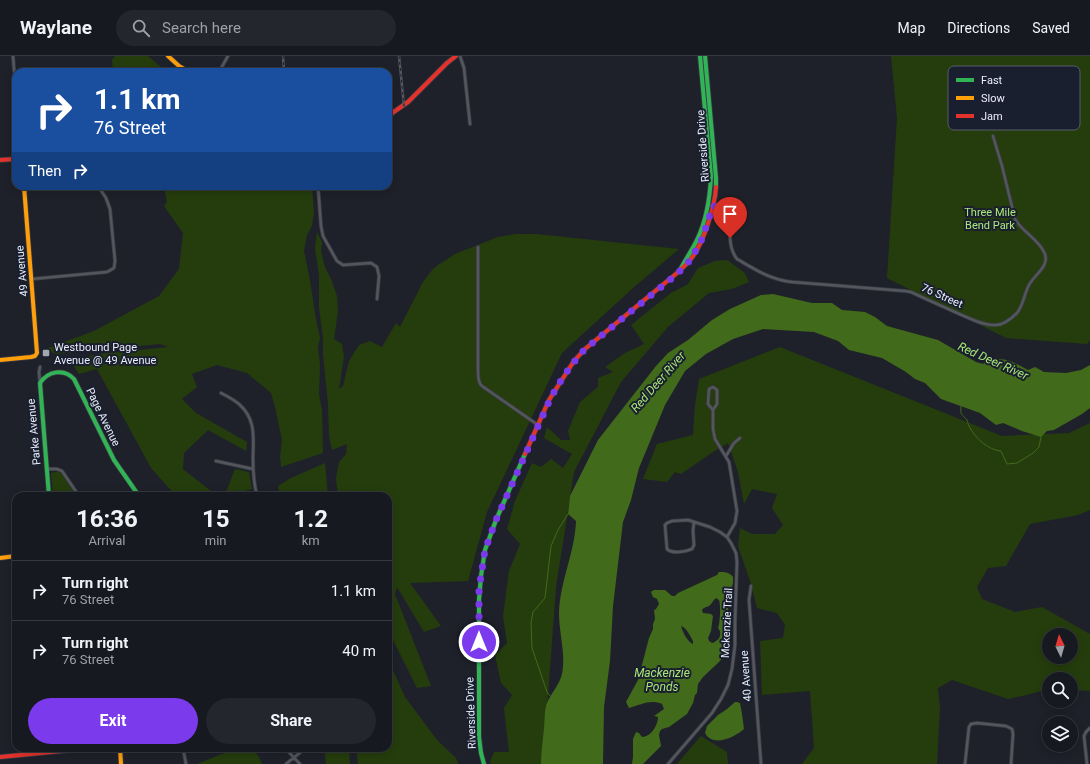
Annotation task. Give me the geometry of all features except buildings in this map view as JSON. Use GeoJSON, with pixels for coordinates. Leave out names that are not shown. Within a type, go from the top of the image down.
{"type":"FeatureCollection","features":[{"type":"Feature","properties":{"kind":"main road"},"geometry":{"type":"LineString","coordinates":[[168,56],[182,68]]}},
{"type":"Feature","properties":{"kind":"main road"},"geometry":{"type":"LineString","coordinates":[[392,113],[408,102],[456,56]]}},
{"type":"Feature","properties":{"kind":"main road","name":"Riverside Drive"},"geometry":{"type":"LineString","coordinates":[[700,56],[711,176],[710,206]]}},
{"type":"Feature","properties":{"kind":"main road","name":"Riverside Drive"},"geometry":{"type":"LineString","coordinates":[[484,764],[479,737],[479,600],[483,563],[488,541],[549,400],[574,361],[585,349],[677,274],[699,235],[714,198],[716,178],[705,56]]}},
{"type":"Feature","properties":{"kind":"main road"},"geometry":{"type":"LineString","coordinates":[[0,160],[12,159]]}},
{"type":"Feature","properties":{"kind":"main road","name":"49 Avenue"},"geometry":{"type":"LineString","coordinates":[[0,360],[31,358],[37,355],[38,351],[24,190]]}},
{"type":"Feature","properties":{"kind":"main road","name":"Page Avenue"},"geometry":{"type":"LineString","coordinates":[[40,383],[43,378],[57,372],[66,372],[73,377],[114,460],[136,492]]}},
{"type":"Feature","properties":{"kind":"main road","name":"Parke Avenue"},"geometry":{"type":"LineString","coordinates":[[40,383],[49,492]]}},
{"type":"Feature","properties":{"kind":"main road"},"geometry":{"type":"LineString","coordinates":[[0,558],[12,556]]}},
{"type":"Feature","properties":{"kind":"main road"},"geometry":{"type":"LineString","coordinates":[[0,756],[46,752]]}},
{"type":"Feature","properties":{"kind":"main road"},"geometry":{"type":"LineString","coordinates":[[120,752],[121,764]]}},
{"type":"Feature","properties":{"kind":"street"},"geometry":{"type":"LineString","coordinates":[[13,56],[14,68]]}},
{"type":"Feature","properties":{"kind":"street"},"geometry":{"type":"LineString","coordinates":[[221,68],[228,56]]}},
{"type":"Feature","properties":{"kind":"street"},"geometry":{"type":"LineString","coordinates":[[460,56],[464,68],[470,124]]}},
{"type":"Feature","properties":{"kind":"street","name":"76 Street"},"geometry":{"type":"LineString","coordinates":[[710,206],[733,209],[730,245],[734,254],[737,259],[768,277],[797,283],[910,292],[976,320],[990,325],[1000,325],[1008,321],[1018,311],[1028,286],[1044,267],[1046,258],[1040,246],[1015,219],[993,136]]}},
{"type":"Feature","properties":{"kind":"street"},"geometry":{"type":"LineString","coordinates":[[32,279],[107,272],[114,268],[115,261],[110,210],[106,198],[101,190]]}},
{"type":"Feature","properties":{"kind":"street"},"geometry":{"type":"LineString","coordinates":[[318,190],[321,226],[326,242],[337,261],[343,265],[371,263],[376,267],[379,276],[377,299]]}},
{"type":"Feature","properties":{"kind":"street"},"geometry":{"type":"LineString","coordinates":[[478,247],[478,371],[480,384],[538,425]]}},
{"type":"Feature","properties":{"kind":"street","name":"Parke Avenue"},"geometry":{"type":"LineString","coordinates":[[40,367],[40,383]]}},
{"type":"Feature","properties":{"kind":"street"},"geometry":{"type":"LineString","coordinates":[[694,522],[694,545],[692,549],[688,551],[673,552],[668,550],[665,528],[667,523],[672,520],[688,520],[694,522],[716,530],[727,537],[735,523],[737,511],[729,465],[726,456],[718,445],[713,429],[713,410],[717,403],[717,390],[713,387],[708,390],[708,404],[713,410]]}},
{"type":"Feature","properties":{"kind":"street"},"geometry":{"type":"LineString","coordinates":[[221,393],[240,405],[251,420],[254,436],[253,469],[256,492]]}},
{"type":"Feature","properties":{"kind":"street"},"geometry":{"type":"LineString","coordinates":[[726,456],[736,441],[740,438]]}},
{"type":"Feature","properties":{"kind":"street"},"geometry":{"type":"LineString","coordinates":[[216,461],[253,469]]}},
{"type":"Feature","properties":{"kind":"street"},"geometry":{"type":"LineString","coordinates":[[46,470],[57,468],[62,471],[76,492]]}},
{"type":"Feature","properties":{"kind":"street","name":"Mckenzie Trail"},"geometry":{"type":"LineString","coordinates":[[668,764],[717,706],[725,692],[730,677],[736,642],[735,622],[737,562],[734,550],[727,537]]}},
{"type":"Feature","properties":{"kind":"street","name":"40 Avenue"},"geometry":{"type":"LineString","coordinates":[[751,586],[749,600],[761,764]]}},
{"type":"Feature","properties":{"kind":"street"},"geometry":{"type":"LineString","coordinates":[[965,764],[969,727],[971,724],[977,723],[1006,726],[1011,728],[1013,734],[1010,764]]}},
{"type":"Feature","properties":{"kind":"street"},"geometry":{"type":"LineString","coordinates":[[1087,764],[1084,734],[1090,728]]}},
{"type":"Feature","properties":{"kind":"street"},"geometry":{"type":"LineString","coordinates":[[184,752],[186,764]]}},
{"type":"Feature","properties":{"kind":"street"},"geometry":{"type":"LineString","coordinates":[[289,752],[300,764]]}},
{"type":"Feature","properties":{"kind":"street"},"geometry":{"type":"LineString","coordinates":[[286,764],[301,752]]}},
{"type":"Feature","properties":{"kind":"green space"},"geometry":{"type":"Polygon","coordinates":[[[115,56],[148,56],[162,68],[113,68],[112,60],[115,56]]]}},
{"type":"Feature","properties":{"kind":"green space","name":"Three Mile Bend Park"},"geometry":{"type":"Polygon","coordinates":[[[891,56],[1090,56],[1090,340],[1087,344],[1006,338],[887,278],[897,118],[891,56]]]}},
{"type":"Feature","properties":{"kind":"green space"},"geometry":{"type":"Polygon","coordinates":[[[164,190],[312,190],[314,212],[312,226],[307,235],[304,251],[320,338],[318,347],[320,365],[319,394],[322,410],[323,453],[281,467],[280,457],[282,440],[271,393],[247,373],[217,365],[192,374],[197,387],[182,399],[196,413],[247,442],[246,451],[208,430],[184,453],[183,469],[212,492],[172,492],[151,468],[97,369],[79,374],[70,360],[99,354],[168,347],[160,344],[56,354],[45,349],[94,331],[159,296],[179,269],[183,233],[164,206],[167,202],[164,190]]]}},
{"type":"Feature","properties":{"kind":"green space"},"geometry":{"type":"Polygon","coordinates":[[[317,232],[322,242],[321,251],[325,267],[337,296],[338,311],[334,339],[342,344],[344,357],[339,389],[343,386],[349,361],[359,345],[370,341],[382,347],[396,323],[400,327],[423,282],[432,270],[455,254],[498,237],[516,234],[536,234],[679,249],[633,288],[562,353],[487,512],[468,581],[410,583],[441,626],[424,632],[397,587],[395,594],[431,686],[417,688],[392,638],[392,492],[338,492],[336,478],[339,462],[346,454],[347,444],[332,450],[329,436],[323,338],[319,308],[319,275],[315,248],[317,232]]]}},
{"type":"Feature","properties":{"kind":"green space"},"geometry":{"type":"Polygon","coordinates":[[[727,260],[745,273],[749,282],[732,289],[709,293],[668,327],[621,382],[574,472],[556,587],[543,764],[491,764],[490,762],[494,752],[509,752],[504,708],[512,695],[501,683],[495,655],[507,643],[503,616],[509,571],[520,544],[507,529],[515,501],[532,463],[541,467],[551,459],[563,468],[572,454],[544,438],[547,427],[561,440],[570,440],[568,431],[580,402],[598,387],[598,378],[613,372],[605,367],[625,353],[644,344],[631,325],[671,293],[688,284],[698,268],[715,261],[727,260]]]}},
{"type":"Feature","properties":{"kind":"green space"},"geometry":{"type":"Polygon","coordinates":[[[780,347],[1002,436],[1069,433],[1090,423],[1090,510],[1078,515],[1030,524],[1006,566],[988,568],[977,587],[982,599],[1015,612],[1042,607],[1090,634],[1090,691],[1078,690],[1078,672],[1042,672],[1042,691],[1008,699],[952,680],[938,688],[940,709],[937,764],[802,764],[814,748],[810,691],[762,695],[760,641],[783,638],[785,625],[777,613],[757,608],[750,581],[738,546],[740,528],[752,534],[775,534],[783,525],[772,508],[777,494],[752,489],[744,504],[738,472],[728,443],[681,474],[675,472],[667,482],[643,479],[657,444],[693,435],[695,405],[699,379],[780,347]]]}},
{"type":"Feature","properties":{"kind":"green space"},"geometry":{"type":"Polygon","coordinates":[[[325,463],[328,492],[279,492],[278,486],[291,478],[325,463]]]}},
{"type":"Feature","properties":{"kind":"green space"},"geometry":{"type":"Polygon","coordinates":[[[235,469],[249,472],[252,489],[242,492],[226,492],[235,469]]]}},
{"type":"Feature","properties":{"kind":"green space"},"geometry":{"type":"Polygon","coordinates":[[[60,471],[73,492],[53,492],[51,473],[60,471]]]}},
{"type":"Feature","properties":{"kind":"green space"},"geometry":{"type":"Polygon","coordinates":[[[392,668],[405,697],[437,740],[456,758],[458,764],[358,764],[356,752],[392,752],[392,668]]]}},
{"type":"Feature","properties":{"kind":"green space"},"geometry":{"type":"Polygon","coordinates":[[[701,736],[727,752],[728,764],[677,764],[701,736]]]}},
{"type":"Feature","properties":{"kind":"green space"},"geometry":{"type":"Polygon","coordinates":[[[227,752],[255,752],[262,764],[197,764],[227,752]]]}},
{"type":"Feature","properties":{"kind":"green space"},"geometry":{"type":"Polygon","coordinates":[[[324,752],[349,752],[350,764],[326,764],[324,752]]]}},
{"type":"Feature","properties":{"kind":"water","name":"Red Deer River"},"geometry":{"type":"Polygon","coordinates":[[[773,294],[812,303],[832,303],[842,310],[865,312],[887,326],[938,340],[976,362],[983,364],[989,359],[1001,359],[1014,363],[1028,370],[1035,367],[1044,372],[1066,373],[1081,370],[1090,365],[1090,408],[1054,430],[1047,431],[1041,437],[1003,423],[996,425],[980,413],[941,399],[925,383],[915,379],[882,358],[849,350],[838,341],[814,332],[763,329],[733,339],[706,354],[685,371],[665,405],[639,468],[631,500],[623,522],[613,606],[610,661],[604,707],[603,764],[541,764],[546,706],[561,678],[563,666],[563,651],[559,621],[560,601],[573,544],[576,521],[568,514],[570,496],[598,440],[656,366],[668,353],[688,340],[712,320],[730,309],[761,295],[773,294]]]}},
{"type":"Feature","properties":{"kind":"water","name":"Mackenzie Ponds"},"geometry":{"type":"Polygon","coordinates":[[[719,572],[725,572],[733,577],[731,591],[727,600],[731,645],[719,662],[703,677],[698,684],[697,693],[687,714],[669,727],[660,731],[659,735],[661,746],[643,764],[632,764],[633,739],[636,732],[642,737],[651,733],[658,720],[658,717],[654,716],[664,709],[662,704],[653,702],[629,708],[626,702],[638,680],[649,638],[653,629],[655,619],[654,610],[659,604],[651,592],[654,590],[665,590],[672,596],[675,596],[678,593],[717,575],[719,572]],[[716,598],[709,606],[702,610],[703,613],[711,614],[713,616],[711,631],[708,638],[712,643],[718,639],[720,635],[718,628],[720,602],[716,598]],[[681,626],[689,641],[693,644],[688,632],[681,626]]]}},
{"type":"Feature","properties":{"kind":"water"},"geometry":{"type":"Polygon","coordinates":[[[735,702],[740,703],[744,729],[730,738],[724,740],[713,740],[705,733],[707,726],[735,702]]]}},
{"type":"Feature","properties":{"kind":"waterway"},"geometry":{"type":"LineString","coordinates":[[961,406],[961,413],[967,420],[975,435],[982,443],[1001,451],[1007,464],[1017,463],[1033,453],[1039,447],[1041,437]]}},
{"type":"Feature","properties":{"kind":"waterway"},"geometry":{"type":"LineString","coordinates":[[550,696],[547,692],[532,648],[531,623],[533,612],[545,598],[551,546],[558,530],[568,514]]}},
{"type":"Feature","properties":{"kind":"railway"},"geometry":{"type":"LineString","coordinates":[[283,56],[284,68]]}},
{"type":"Feature","properties":{"kind":"railway"},"geometry":{"type":"LineString","coordinates":[[399,56],[404,106]]}},
{"type":"Feature","properties":{"kind":"traffic: fast"},"geometry":{"type":"LineString","coordinates":[[681,268],[697,240],[703,225],[709,201],[711,176],[700,56]]}},
{"type":"Feature","properties":{"kind":"traffic: fast"},"geometry":{"type":"LineString","coordinates":[[705,56],[716,187]]}},
{"type":"Feature","properties":{"kind":"traffic: fast"},"geometry":{"type":"LineString","coordinates":[[49,492],[40,383],[47,376],[56,372],[66,373],[74,379],[114,460],[136,492]]}},
{"type":"Feature","properties":{"kind":"traffic: fast"},"geometry":{"type":"LineString","coordinates":[[484,764],[479,737],[479,600],[481,576],[485,550],[496,520],[525,454]]}},
{"type":"Feature","properties":{"kind":"traffic: slow"},"geometry":{"type":"LineString","coordinates":[[168,56],[182,68]]}},
{"type":"Feature","properties":{"kind":"traffic: slow"},"geometry":{"type":"LineString","coordinates":[[0,360],[31,357],[35,356],[37,353],[24,190]]}},
{"type":"Feature","properties":{"kind":"traffic: slow"},"geometry":{"type":"LineString","coordinates":[[0,558],[12,556]]}},
{"type":"Feature","properties":{"kind":"traffic: slow"},"geometry":{"type":"LineString","coordinates":[[120,752],[121,764]]}},
{"type":"Feature","properties":{"kind":"traffic: jam"},"geometry":{"type":"LineString","coordinates":[[392,113],[408,102],[456,56]]}},
{"type":"Feature","properties":{"kind":"traffic: jam"},"geometry":{"type":"LineString","coordinates":[[0,160],[12,159]]}},
{"type":"Feature","properties":{"kind":"traffic: jam"},"geometry":{"type":"LineString","coordinates":[[525,454],[549,400],[574,361],[585,349],[677,273],[695,253],[708,225],[716,187]]}},
{"type":"Feature","properties":{"kind":"traffic: jam"},"geometry":{"type":"LineString","coordinates":[[0,757],[51,752]]}},
{"type":"Feature","properties":{"kind":"place","name":"Westbound Page Avenue @ 49 Avenue"},"geometry":{"type":"Point","coordinates":[46,353]}},
{"type":"Feature","properties":{"kind":"route"},"geometry":{"type":"LineString","coordinates":[[479,642],[479,589],[485,550],[496,520],[549,400],[563,377],[574,361],[585,349],[677,274],[691,259],[702,239],[713,206],[733,209],[730,238]]}}]}
